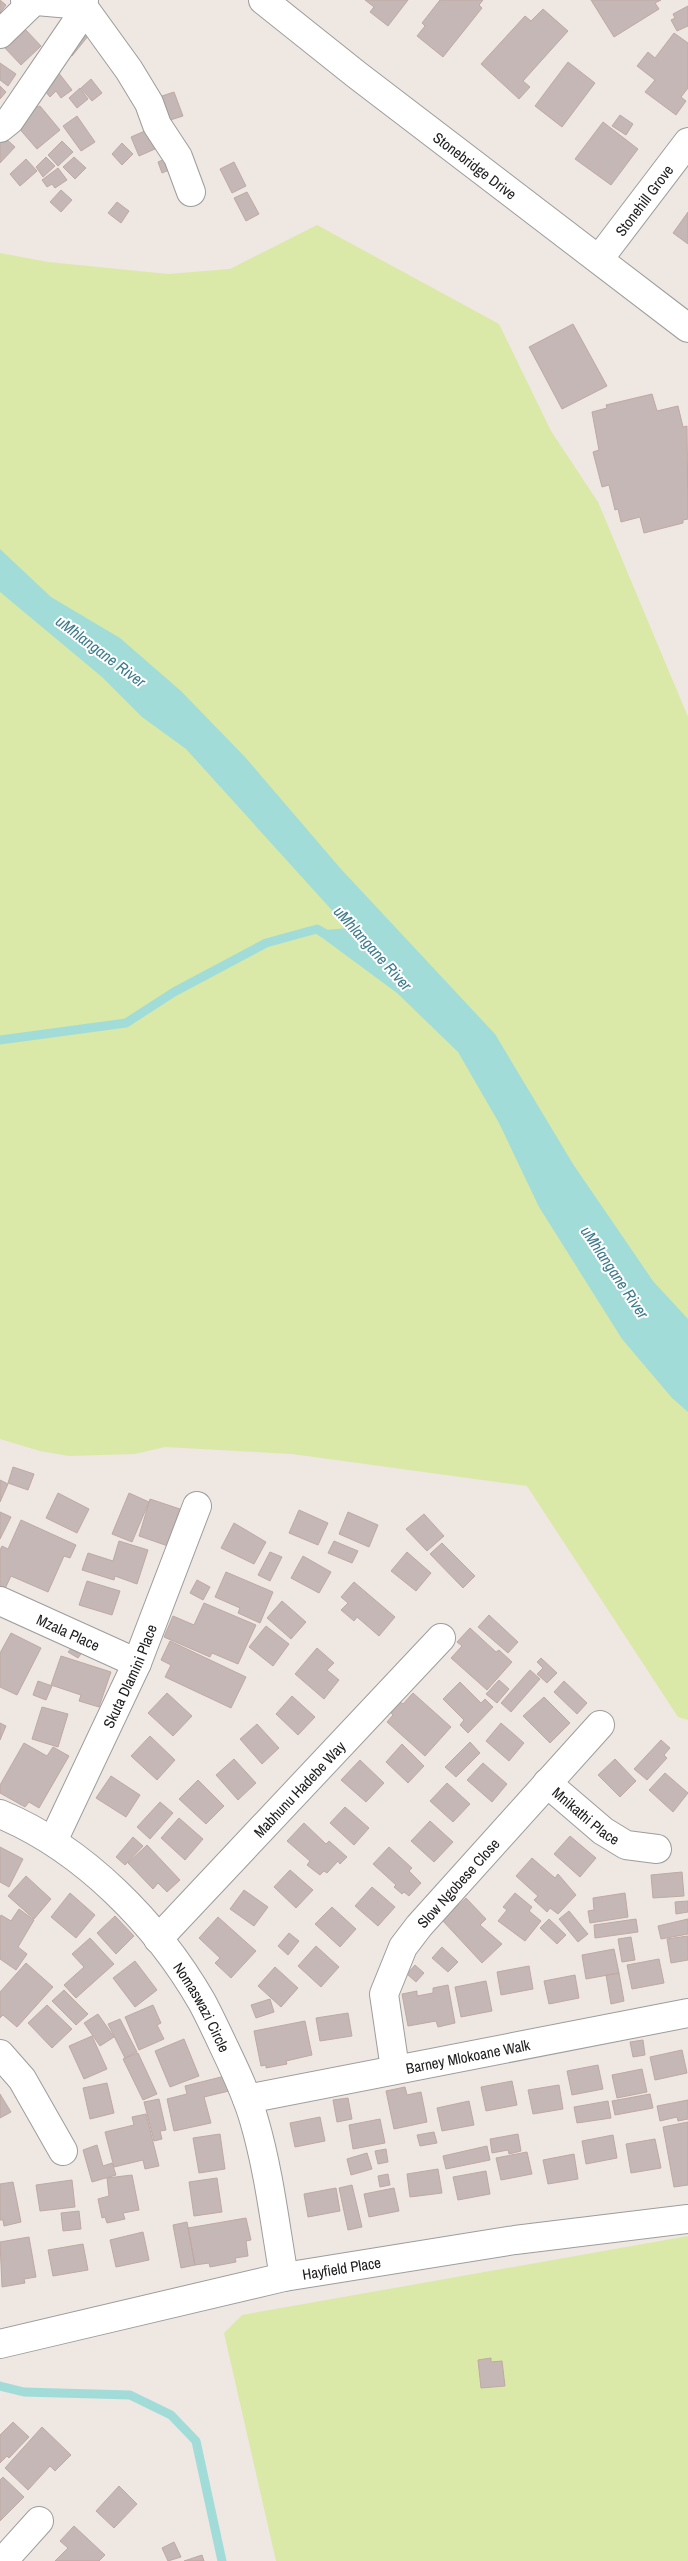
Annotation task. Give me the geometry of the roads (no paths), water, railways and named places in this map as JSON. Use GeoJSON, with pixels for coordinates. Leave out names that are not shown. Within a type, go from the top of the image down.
{"type":"FeatureCollection","features":[{"type":"Feature","properties":{"kind":"street","name":"Stonebridge Drive"},"geometry":{"type":"LineString","coordinates":[[263,0],[364,81],[688,328]]}},
{"type":"Feature","properties":{"kind":"street"},"geometry":{"type":"LineString","coordinates":[[0,34],[29,1],[83,2]]}},
{"type":"Feature","properties":{"kind":"street"},"geometry":{"type":"LineString","coordinates":[[0,128],[10,120],[44,72],[78,20],[83,2]]}},
{"type":"Feature","properties":{"kind":"street"},"geometry":{"type":"LineString","coordinates":[[83,2],[149,103],[157,125],[178,157],[191,192]]}},
{"type":"Feature","properties":{"kind":"street","name":"Stonehill Grove"},"geometry":{"type":"LineString","coordinates":[[599,259],[688,142]]}},
{"type":"Feature","properties":{"kind":"street","name":"Skuta Dlamini Place"},"geometry":{"type":"LineString","coordinates":[[53,1841],[137,1663],[197,1506]]}},
{"type":"Feature","properties":{"kind":"street","name":"Mzala Place"},"geometry":{"type":"LineString","coordinates":[[0,1602],[137,1663]]}},
{"type":"Feature","properties":{"kind":"street","name":"Mabhunu Hadebe Way"},"geometry":{"type":"LineString","coordinates":[[158,1939],[441,1638]]}},
{"type":"Feature","properties":{"kind":"street","name":"Slow Ngobese Close"},"geometry":{"type":"LineString","coordinates":[[395,2069],[384,1994],[403,1947],[419,1926],[600,1725]]}},
{"type":"Feature","properties":{"kind":"street","name":"Mnikathi Place"},"geometry":{"type":"LineString","coordinates":[[547,1783],[603,1831],[626,1846],[657,1849]]}},
{"type":"Feature","properties":{"kind":"street","name":"Nomaswazi Circle"},"geometry":{"type":"LineString","coordinates":[[0,1814],[53,1841],[113,1890],[158,1939],[202,2003],[247,2099],[264,2162],[284,2277]]}},
{"type":"Feature","properties":{"kind":"street","name":"Barney Mlokoane Walk"},"geometry":{"type":"LineString","coordinates":[[247,2099],[688,2014]]}},
{"type":"Feature","properties":{"kind":"street"},"geometry":{"type":"LineString","coordinates":[[0,2054],[22,2079],[63,2151]]}},
{"type":"Feature","properties":{"kind":"street","name":"Hayfield Place"},"geometry":{"type":"LineString","coordinates":[[0,2344],[284,2277],[525,2239],[688,2219]]}},
{"type":"Feature","properties":{"kind":"street"},"geometry":{"type":"LineString","coordinates":[[3,2561],[39,2521]]}},
{"type":"Feature","properties":{"kind":"water","name":"uMhlangane River"},"geometry":{"type":"Polygon","coordinates":[[[0,549],[51,597],[120,638],[181,691],[245,757],[341,869],[495,1034],[573,1164],[653,1281],[688,1319],[688,1412],[672,1398],[622,1339],[539,1207],[499,1123],[458,1052],[397,993],[313,931],[348,928],[186,749],[142,717],[102,677],[0,592],[0,549]]]}},
{"type":"Feature","properties":{"kind":"waterway"},"geometry":{"type":"LineString","coordinates":[[0,1040],[126,1023],[174,992],[266,943],[317,929],[329,936]]}},
{"type":"Feature","properties":{"kind":"waterway"},"geometry":{"type":"LineString","coordinates":[[0,2386],[24,2392],[130,2395],[171,2415],[196,2441],[222,2561]]}}]}
